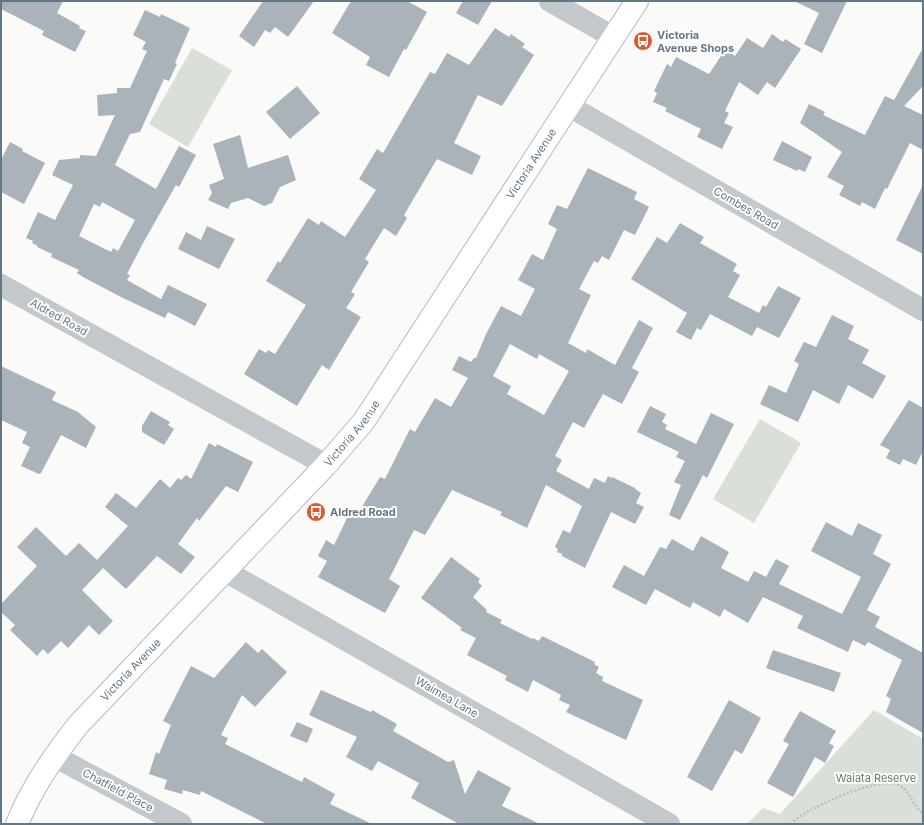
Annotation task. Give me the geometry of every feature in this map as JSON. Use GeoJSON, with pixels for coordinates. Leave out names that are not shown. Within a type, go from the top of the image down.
{"type":"FeatureCollection","features":[{"type":"Feature","properties":{"kind":"main road","name":"Victoria Avenue"},"geometry":{"type":"LineString","coordinates":[[17,824],[34,787],[54,756],[78,725],[326,465],[364,421],[637,1]]}},
{"type":"Feature","properties":{"kind":"street"},"geometry":{"type":"LineString","coordinates":[[550,1],[613,37]]}},
{"type":"Feature","properties":{"kind":"street","name":"Combes Road"},"geometry":{"type":"LineString","coordinates":[[568,106],[923,310]]}},
{"type":"Feature","properties":{"kind":"street","name":"Aldred Road"},"geometry":{"type":"LineString","coordinates":[[1,285],[326,465]]}},
{"type":"Feature","properties":{"kind":"street","name":"Waimea Lane"},"geometry":{"type":"LineString","coordinates":[[225,571],[669,824]]}},
{"type":"Feature","properties":{"kind":"street","name":"Chatfield Place"},"geometry":{"type":"LineString","coordinates":[[54,756],[181,824]]}},
{"type":"Feature","properties":{"kind":"path"},"geometry":{"type":"LineString","coordinates":[[791,824],[834,798],[848,792],[886,783],[898,784],[904,788],[923,813]]}},
{"type":"Feature","properties":{"kind":"green space"},"geometry":{"type":"Polygon","coordinates":[[[192,48],[232,70],[188,147],[149,124],[192,48]]]}},
{"type":"Feature","properties":{"kind":"green space"},"geometry":{"type":"Polygon","coordinates":[[[760,419],[801,443],[754,523],[713,499],[760,419]]]}},
{"type":"Feature","properties":{"kind":"green space","name":"Waiata Reserve"},"geometry":{"type":"Polygon","coordinates":[[[874,710],[923,739],[923,824],[747,824],[763,808],[780,814],[874,710]]]}},
{"type":"Feature","properties":{"kind":"building"},"geometry":{"type":"Polygon","coordinates":[[[1,1],[63,1],[57,13],[86,31],[75,52],[42,35],[44,31],[1,9],[1,1]]]}},
{"type":"Feature","properties":{"kind":"building"},"geometry":{"type":"Polygon","coordinates":[[[263,1],[314,1],[288,37],[275,27],[270,33],[265,30],[254,47],[239,36],[263,1]]]}},
{"type":"Feature","properties":{"kind":"building"},"geometry":{"type":"Polygon","coordinates":[[[351,1],[407,1],[427,12],[389,77],[366,65],[370,57],[332,33],[351,1]]]}},
{"type":"Feature","properties":{"kind":"building"},"geometry":{"type":"Polygon","coordinates":[[[463,1],[492,1],[478,25],[456,13],[463,1]]]}},
{"type":"Feature","properties":{"kind":"building"},"geometry":{"type":"Polygon","coordinates":[[[794,1],[847,1],[822,53],[804,44],[819,13],[794,1]]]}},
{"type":"Feature","properties":{"kind":"building"},"geometry":{"type":"Polygon","coordinates":[[[145,10],[160,17],[161,14],[190,28],[169,81],[164,79],[140,132],[130,134],[115,165],[156,189],[179,146],[196,155],[179,187],[176,185],[127,274],[130,275],[127,280],[161,299],[168,285],[207,304],[195,326],[168,312],[165,318],[119,296],[83,277],[77,273],[79,270],[51,257],[52,254],[37,247],[38,246],[32,243],[33,241],[26,238],[38,212],[55,220],[73,185],[52,175],[59,160],[80,158],[80,155],[96,156],[115,115],[98,116],[97,95],[117,93],[117,88],[130,88],[147,51],[142,49],[146,42],[133,35],[145,10]],[[102,202],[100,207],[94,204],[79,236],[111,252],[113,248],[118,251],[135,220],[102,202]]]}},
{"type":"Feature","properties":{"kind":"building"},"geometry":{"type":"Polygon","coordinates":[[[495,28],[509,37],[511,34],[525,44],[522,47],[534,55],[502,106],[478,95],[454,143],[481,156],[472,175],[437,159],[404,215],[407,218],[396,236],[384,228],[365,259],[369,262],[351,292],[355,294],[346,308],[361,317],[329,370],[322,365],[297,406],[244,374],[259,349],[266,353],[268,350],[275,354],[306,305],[266,281],[278,261],[280,263],[308,218],[319,225],[321,221],[345,237],[376,190],[359,179],[377,149],[383,153],[430,72],[435,74],[447,53],[469,65],[495,28]]]}},
{"type":"Feature","properties":{"kind":"building"},"geometry":{"type":"Polygon","coordinates":[[[772,34],[783,42],[785,39],[801,49],[775,88],[767,82],[758,95],[739,82],[725,111],[729,113],[724,123],[733,127],[722,149],[697,137],[701,129],[665,111],[667,108],[653,102],[657,93],[654,91],[667,64],[671,67],[676,57],[709,74],[725,50],[735,56],[747,38],[763,48],[772,34]]]}},
{"type":"Feature","properties":{"kind":"building"},"geometry":{"type":"Polygon","coordinates":[[[923,48],[923,86],[904,106],[923,115],[923,150],[910,143],[887,189],[885,188],[875,209],[862,202],[860,206],[839,195],[844,186],[827,177],[842,152],[800,123],[809,104],[825,112],[823,115],[865,135],[885,96],[894,100],[923,48]]]}},
{"type":"Feature","properties":{"kind":"building"},"geometry":{"type":"Polygon","coordinates":[[[297,86],[320,113],[290,139],[266,112],[297,86]]]}},
{"type":"Feature","properties":{"kind":"building"},"geometry":{"type":"Polygon","coordinates":[[[240,135],[248,168],[288,155],[296,180],[280,187],[272,203],[264,206],[248,198],[231,203],[228,209],[208,200],[212,193],[209,185],[224,179],[213,144],[240,135]]]}},
{"type":"Feature","properties":{"kind":"building"},"geometry":{"type":"Polygon","coordinates":[[[782,141],[812,157],[805,172],[798,169],[797,171],[773,160],[782,141]]]}},
{"type":"Feature","properties":{"kind":"building"},"geometry":{"type":"Polygon","coordinates":[[[10,142],[23,149],[22,151],[45,163],[24,204],[1,192],[1,160],[10,142]]]}},
{"type":"Feature","properties":{"kind":"building"},"geometry":{"type":"Polygon","coordinates":[[[588,168],[637,192],[634,199],[649,207],[635,235],[624,230],[609,260],[602,256],[598,263],[594,261],[579,289],[591,295],[568,343],[586,353],[587,349],[615,365],[639,320],[653,328],[632,368],[639,372],[622,404],[603,394],[584,428],[573,422],[555,456],[562,460],[556,471],[589,489],[594,478],[605,483],[608,476],[635,488],[641,493],[636,503],[644,507],[635,524],[611,512],[585,568],[562,556],[562,554],[557,552],[558,549],[555,547],[563,530],[570,533],[582,506],[546,485],[527,528],[500,515],[502,512],[452,490],[425,535],[414,530],[389,579],[400,586],[385,613],[318,577],[327,561],[318,556],[326,540],[334,545],[350,512],[357,515],[380,477],[385,479],[410,429],[415,432],[435,398],[451,407],[468,378],[452,370],[459,356],[471,362],[474,358],[476,358],[486,334],[501,306],[521,316],[535,289],[518,280],[532,254],[543,260],[557,229],[548,224],[557,205],[567,209],[588,168]],[[510,344],[493,376],[511,386],[507,394],[544,415],[569,371],[539,354],[537,359],[510,344]]]}},
{"type":"Feature","properties":{"kind":"building"},"geometry":{"type":"Polygon","coordinates":[[[923,185],[923,254],[896,240],[923,185]]]}},
{"type":"Feature","properties":{"kind":"building"},"geometry":{"type":"Polygon","coordinates":[[[680,223],[704,237],[700,243],[737,264],[733,271],[740,275],[728,297],[759,313],[763,305],[766,307],[778,286],[801,298],[779,338],[757,327],[752,336],[710,314],[701,330],[697,328],[691,340],[676,332],[687,313],[631,279],[657,237],[667,243],[680,223]]]}},
{"type":"Feature","properties":{"kind":"building"},"geometry":{"type":"Polygon","coordinates":[[[207,226],[235,239],[219,269],[178,249],[186,232],[201,240],[207,226]]]}},
{"type":"Feature","properties":{"kind":"building"},"geometry":{"type":"Polygon","coordinates":[[[832,315],[854,326],[848,339],[869,350],[862,363],[886,376],[873,399],[848,385],[839,404],[813,390],[798,422],[760,404],[769,385],[786,393],[799,364],[794,361],[804,342],[816,347],[832,315]]]}},
{"type":"Feature","properties":{"kind":"building"},"geometry":{"type":"Polygon","coordinates":[[[1,366],[56,392],[52,400],[78,412],[96,427],[86,448],[61,435],[41,473],[39,474],[21,466],[30,447],[22,443],[27,432],[1,420],[1,366]]]}},
{"type":"Feature","properties":{"kind":"building"},"geometry":{"type":"Polygon","coordinates":[[[909,400],[923,408],[923,451],[916,465],[903,459],[900,465],[886,458],[890,450],[880,445],[909,400]]]}},
{"type":"Feature","properties":{"kind":"building"},"geometry":{"type":"Polygon","coordinates":[[[650,406],[666,414],[662,422],[667,425],[665,429],[696,444],[711,413],[734,424],[707,478],[703,475],[680,520],[669,515],[681,485],[674,482],[685,461],[676,457],[679,452],[637,432],[650,406]]]}},
{"type":"Feature","properties":{"kind":"building"},"geometry":{"type":"Polygon","coordinates":[[[151,411],[170,422],[168,425],[174,429],[164,445],[142,432],[142,426],[151,411]]]}},
{"type":"Feature","properties":{"kind":"building"},"geometry":{"type":"Polygon","coordinates":[[[209,443],[216,447],[217,444],[253,462],[238,492],[226,486],[199,521],[197,518],[178,544],[195,557],[181,574],[157,556],[126,589],[103,568],[82,590],[113,621],[99,635],[89,625],[68,648],[61,641],[48,654],[43,649],[37,656],[10,630],[15,625],[1,612],[1,604],[37,566],[17,547],[36,527],[66,556],[79,543],[97,560],[128,526],[105,507],[116,493],[136,508],[160,479],[170,488],[178,478],[181,480],[186,475],[191,479],[209,443]]]}},
{"type":"Feature","properties":{"kind":"building"},"geometry":{"type":"Polygon","coordinates":[[[826,522],[852,536],[858,523],[882,535],[873,554],[891,564],[867,610],[880,617],[875,627],[923,653],[923,733],[886,712],[891,699],[886,696],[902,660],[868,642],[865,646],[853,640],[848,652],[797,628],[803,616],[763,597],[748,623],[724,609],[720,617],[693,602],[690,608],[655,589],[646,605],[612,587],[624,565],[644,576],[660,547],[666,549],[672,539],[693,551],[701,536],[729,552],[721,568],[748,582],[754,571],[766,577],[776,559],[789,566],[779,584],[842,614],[861,577],[811,551],[826,522]]]}},
{"type":"Feature","properties":{"kind":"building"},"geometry":{"type":"Polygon","coordinates":[[[451,557],[480,579],[478,582],[482,586],[473,597],[487,610],[486,612],[502,620],[500,623],[532,639],[533,638],[539,641],[542,636],[595,662],[594,664],[599,667],[596,673],[603,677],[602,681],[643,700],[626,740],[566,712],[570,705],[559,700],[561,695],[533,680],[528,692],[505,680],[507,676],[467,655],[476,638],[460,630],[462,628],[421,598],[451,557]]]}},
{"type":"Feature","properties":{"kind":"building"},"geometry":{"type":"Polygon","coordinates":[[[246,642],[258,653],[262,649],[287,672],[255,707],[242,695],[221,735],[228,738],[225,744],[302,782],[304,777],[335,794],[330,804],[372,824],[267,824],[201,791],[200,795],[183,790],[182,794],[164,789],[167,780],[149,774],[156,752],[159,754],[171,725],[163,721],[191,666],[214,678],[246,642]]]}},
{"type":"Feature","properties":{"kind":"building"},"geometry":{"type":"Polygon","coordinates":[[[773,650],[841,673],[834,692],[766,668],[773,650]]]}},
{"type":"Feature","properties":{"kind":"building"},"geometry":{"type":"Polygon","coordinates":[[[321,690],[371,712],[372,710],[397,724],[393,731],[448,762],[454,760],[465,794],[478,770],[511,788],[502,806],[540,824],[459,824],[411,798],[419,783],[378,761],[372,771],[346,757],[357,737],[309,715],[321,690]]]}},
{"type":"Feature","properties":{"kind":"building"},"geometry":{"type":"Polygon","coordinates":[[[729,700],[761,718],[742,754],[735,750],[712,791],[687,777],[729,700]]]}},
{"type":"Feature","properties":{"kind":"building"},"geometry":{"type":"Polygon","coordinates":[[[800,711],[836,731],[829,743],[834,746],[825,763],[815,757],[793,797],[767,783],[789,744],[783,741],[800,711]]]}},
{"type":"Feature","properties":{"kind":"building"},"geometry":{"type":"Polygon","coordinates":[[[297,722],[313,729],[307,743],[290,736],[297,722]]]}},
{"type":"Feature","properties":{"kind":"place","name":"Victoria Avenue Shops"},"geometry":{"type":"Point","coordinates":[643,41]}},
{"type":"Feature","properties":{"kind":"place","name":"Aldred Road"},"geometry":{"type":"Point","coordinates":[316,512]}}]}
